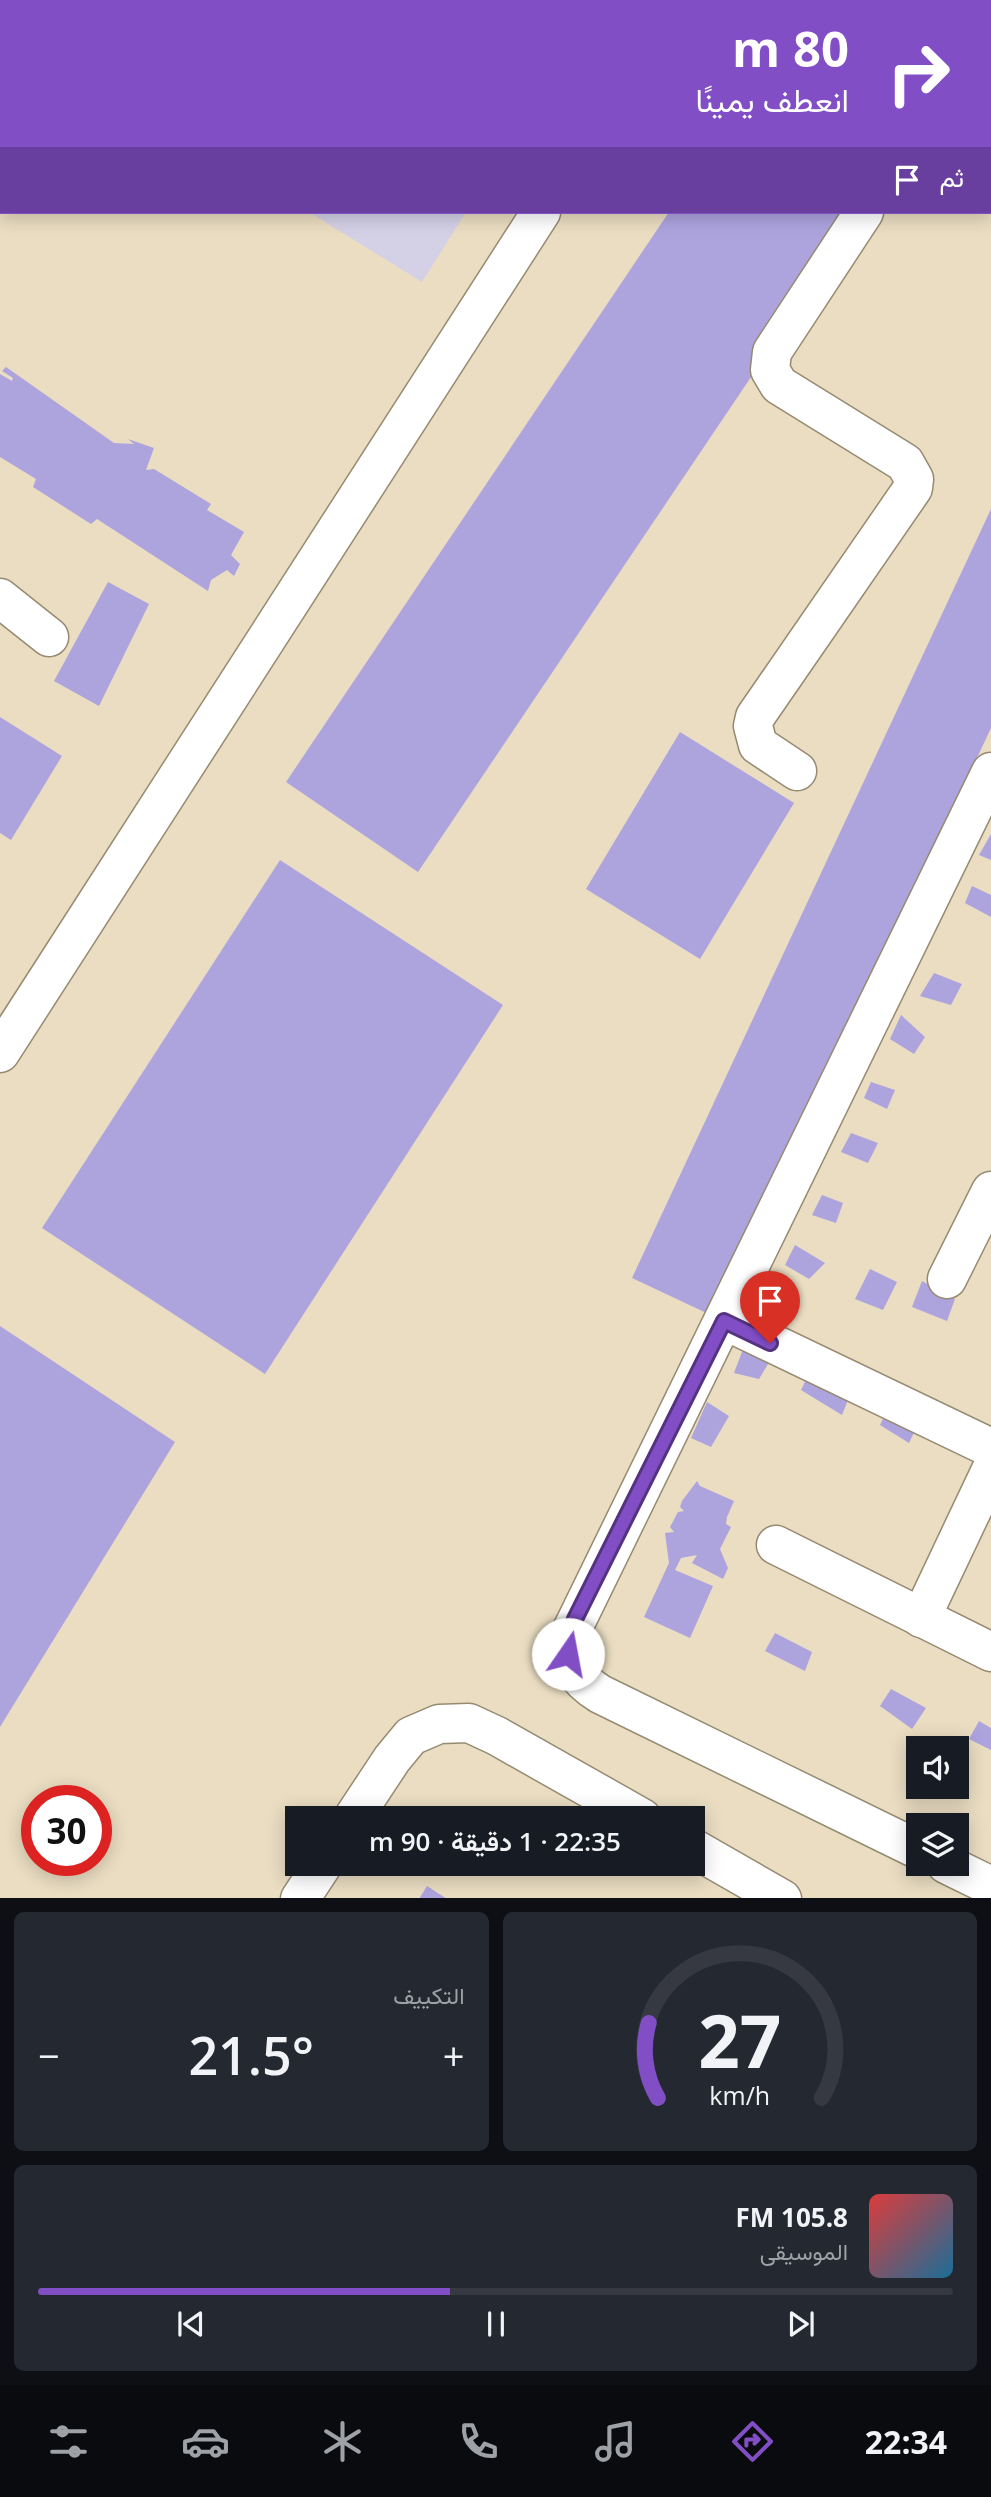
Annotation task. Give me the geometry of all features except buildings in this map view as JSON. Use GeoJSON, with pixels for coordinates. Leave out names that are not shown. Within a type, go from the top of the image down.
{"type":"FeatureCollection","features":[{"type":"Feature","properties":{"kind":"street"},"geometry":{"type":"LineString","coordinates":[[0,1053],[540,214]]}},
{"type":"Feature","properties":{"kind":"street"},"geometry":{"type":"LineString","coordinates":[[797,771],[758,745],[753,726],[755,716],[913,488],[914,479],[905,463],[779,385],[770,370],[772,352],[862,214]]}},
{"type":"Feature","properties":{"kind":"street"},"geometry":{"type":"LineString","coordinates":[[0,598],[49,637]]}},
{"type":"Feature","properties":{"kind":"street"},"geometry":{"type":"LineString","coordinates":[[906,1844],[600,1694],[584,1684],[573,1671],[568,1654],[569,1636],[991,772]]}},
{"type":"Feature","properties":{"kind":"street"},"geometry":{"type":"LineString","coordinates":[[947,1279],[991,1191]]}},
{"type":"Feature","properties":{"kind":"street"},"geometry":{"type":"LineString","coordinates":[[724,1321],[988,1444],[921,1618]]}},
{"type":"Feature","properties":{"kind":"street"},"geometry":{"type":"LineString","coordinates":[[776,1545],[991,1652]]}},
{"type":"Feature","properties":{"kind":"street"},"geometry":{"type":"LineString","coordinates":[[361,1806],[411,1736],[439,1724],[469,1723],[621,1806]]}},
{"type":"Feature","properties":{"kind":"street"},"geometry":{"type":"LineString","coordinates":[[705,1855],[780,1898]]}},
{"type":"Feature","properties":{"kind":"street"},"geometry":{"type":"LineString","coordinates":[[969,1875],[991,1886]]}},
{"type":"Feature","properties":{"kind":"street"},"geometry":{"type":"LineString","coordinates":[[301,1898],[315,1876]]}},
{"type":"Feature","properties":{"kind":"shaded area"},"geometry":{"type":"Polygon","coordinates":[[[312,214],[465,214],[422,282],[312,214]]]}},
{"type":"Feature","properties":{"kind":"route"},"geometry":{"type":"LineString","coordinates":[[568,1654],[569,1636],[575,1619],[724,1321],[770,1343]]}}]}
